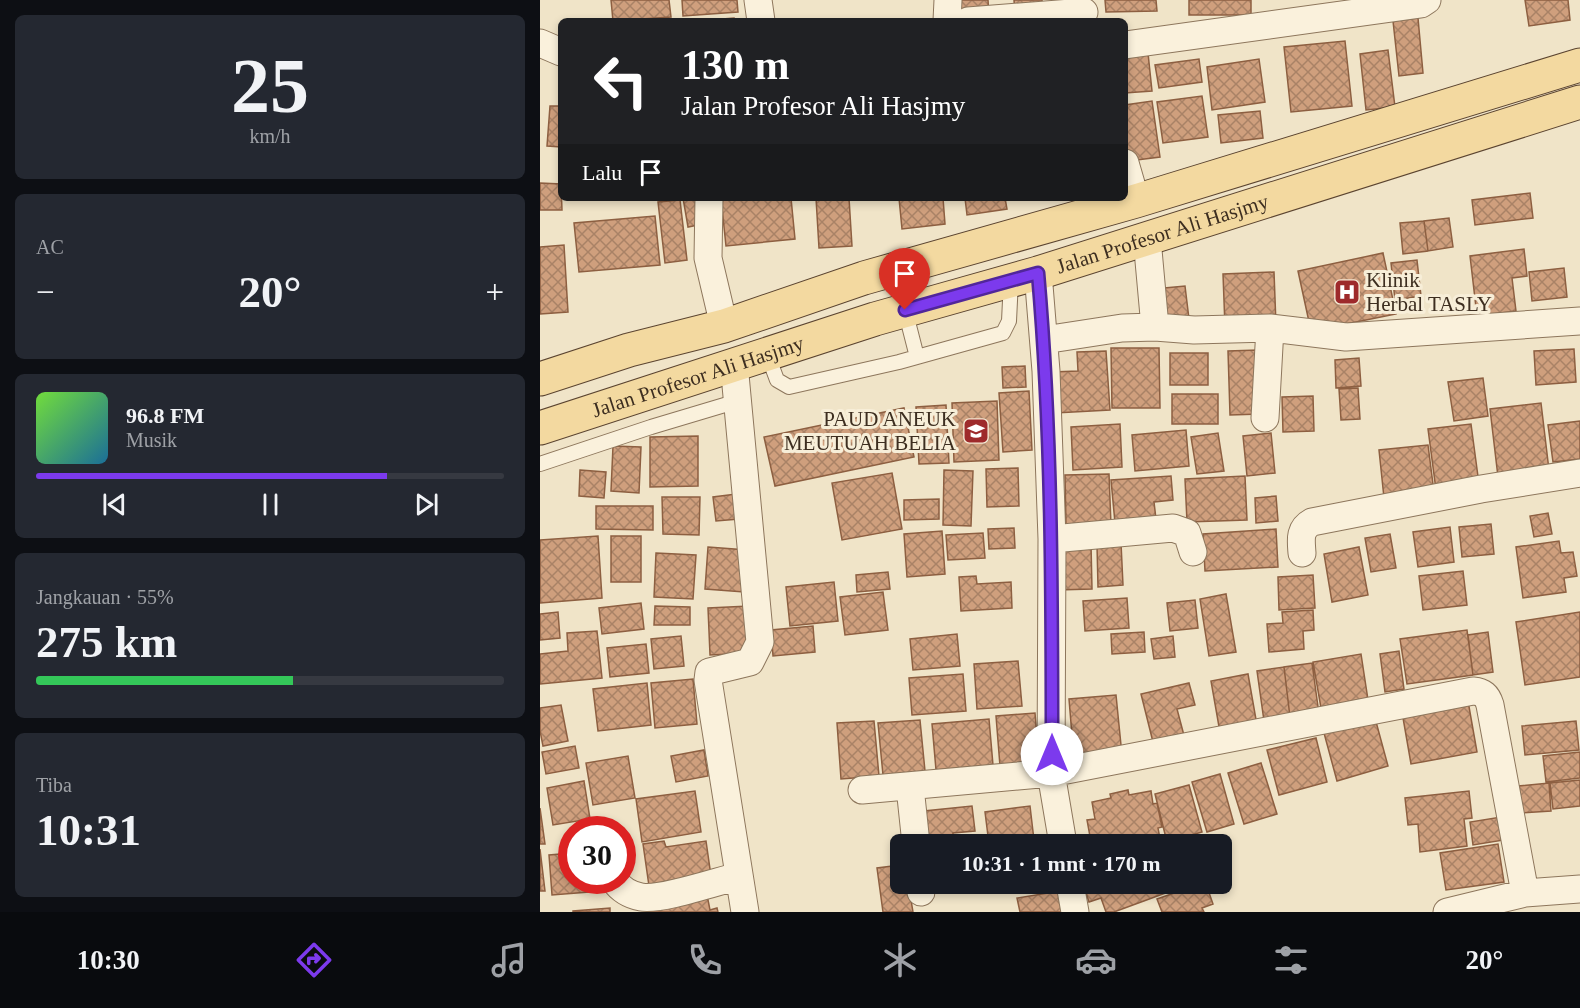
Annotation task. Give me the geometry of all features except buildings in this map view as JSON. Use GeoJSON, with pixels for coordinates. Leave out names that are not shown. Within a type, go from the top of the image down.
{"type":"FeatureCollection","features":[{"type":"Feature","properties":{"kind":"main road","name":"Jalan Profesor Ali Hasjmy"},"geometry":{"type":"LineString","coordinates":[[551,375],[629,350],[723,326],[864,278],[1136,201],[1580,65]]}},
{"type":"Feature","properties":{"kind":"main road","name":"Jalan Profesor Ali Hasjmy"},"geometry":{"type":"LineString","coordinates":[[540,428],[767,353],[1147,239],[1580,102]]}},
{"type":"Feature","properties":{"kind":"main road"},"geometry":{"type":"LineString","coordinates":[[1393,122],[1405,156]]}},
{"type":"Feature","properties":{"kind":"main road"},"geometry":{"type":"LineString","coordinates":[[551,375],[575,416]]}},
{"type":"Feature","properties":{"kind":"street"},"geometry":{"type":"LineString","coordinates":[[758,0],[761,18]]}},
{"type":"Feature","properties":{"kind":"street"},"geometry":{"type":"LineString","coordinates":[[947,18],[948,0]]}},
{"type":"Feature","properties":{"kind":"street"},"geometry":{"type":"LineString","coordinates":[[1128,45],[1421,4],[1427,0]]}},
{"type":"Feature","properties":{"kind":"street"},"geometry":{"type":"LineString","coordinates":[[1003,18],[1085,11]]}},
{"type":"Feature","properties":{"kind":"street"},"geometry":{"type":"LineString","coordinates":[[540,44],[558,51]]}},
{"type":"Feature","properties":{"kind":"street"},"geometry":{"type":"LineString","coordinates":[[1128,173],[1136,201]]}},
{"type":"Feature","properties":{"kind":"street"},"geometry":{"type":"LineString","coordinates":[[709,201],[708,258],[723,326]]}},
{"type":"Feature","properties":{"kind":"street"},"geometry":{"type":"LineString","coordinates":[[1147,239],[1155,327]]}},
{"type":"Feature","properties":{"kind":"street"},"geometry":{"type":"LineString","coordinates":[[1024,276],[1044,340],[1052,539],[1051,773],[1061,834]]}},
{"type":"Feature","properties":{"kind":"street"},"geometry":{"type":"LineString","coordinates":[[1044,340],[1122,328],[1155,327],[1194,330],[1270,328],[1346,337],[1580,321]]}},
{"type":"Feature","properties":{"kind":"street"},"geometry":{"type":"LineString","coordinates":[[1265,418],[1270,328]]}},
{"type":"Feature","properties":{"kind":"street"},"geometry":{"type":"LineString","coordinates":[[734,364],[760,642],[750,662],[709,672],[708,680],[745,912]]}},
{"type":"Feature","properties":{"kind":"street"},"geometry":{"type":"LineString","coordinates":[[1302,553],[1302,531],[1312,522],[1481,489],[1580,473]]}},
{"type":"Feature","properties":{"kind":"street"},"geometry":{"type":"LineString","coordinates":[[1052,539],[1173,528],[1187,533],[1193,552]]}},
{"type":"Feature","properties":{"kind":"street"},"geometry":{"type":"LineString","coordinates":[[862,790],[1051,773],[1479,691],[1488,698],[1490,705],[1525,894]]}},
{"type":"Feature","properties":{"kind":"street"},"geometry":{"type":"LineString","coordinates":[[910,787],[915,834]]}},
{"type":"Feature","properties":{"kind":"street"},"geometry":{"type":"LineString","coordinates":[[630,894],[644,898],[670,894],[739,876]]}},
{"type":"Feature","properties":{"kind":"street"},"geometry":{"type":"LineString","coordinates":[[1447,912],[1497,906],[1525,894],[1580,889]]}},
{"type":"Feature","properties":{"kind":"street"},"geometry":{"type":"LineString","coordinates":[[1072,894],[1075,912]]}},
{"type":"Feature","properties":{"kind":"lane"},"geometry":{"type":"LineString","coordinates":[[767,353],[777,380],[789,387],[917,357],[1003,333],[1024,276]]}},
{"type":"Feature","properties":{"kind":"lane"},"geometry":{"type":"LineString","coordinates":[[905,310],[917,357]]}},
{"type":"Feature","properties":{"kind":"lane"},"geometry":{"type":"LineString","coordinates":[[540,464],[738,401]]}},
{"type":"Feature","properties":{"kind":"place","name":"Klinik Herbal TASLY"},"geometry":{"type":"Point","coordinates":[1347,292]}},
{"type":"Feature","properties":{"kind":"place","name":"PAUD ANEUK MEUTUAH BELIA"},"geometry":{"type":"Point","coordinates":[976,431]}},
{"type":"Feature","properties":{"kind":"route"},"geometry":{"type":"LineString","coordinates":[[905,310],[1038,273],[1046,371],[1052,539],[1052,754]]}}]}
